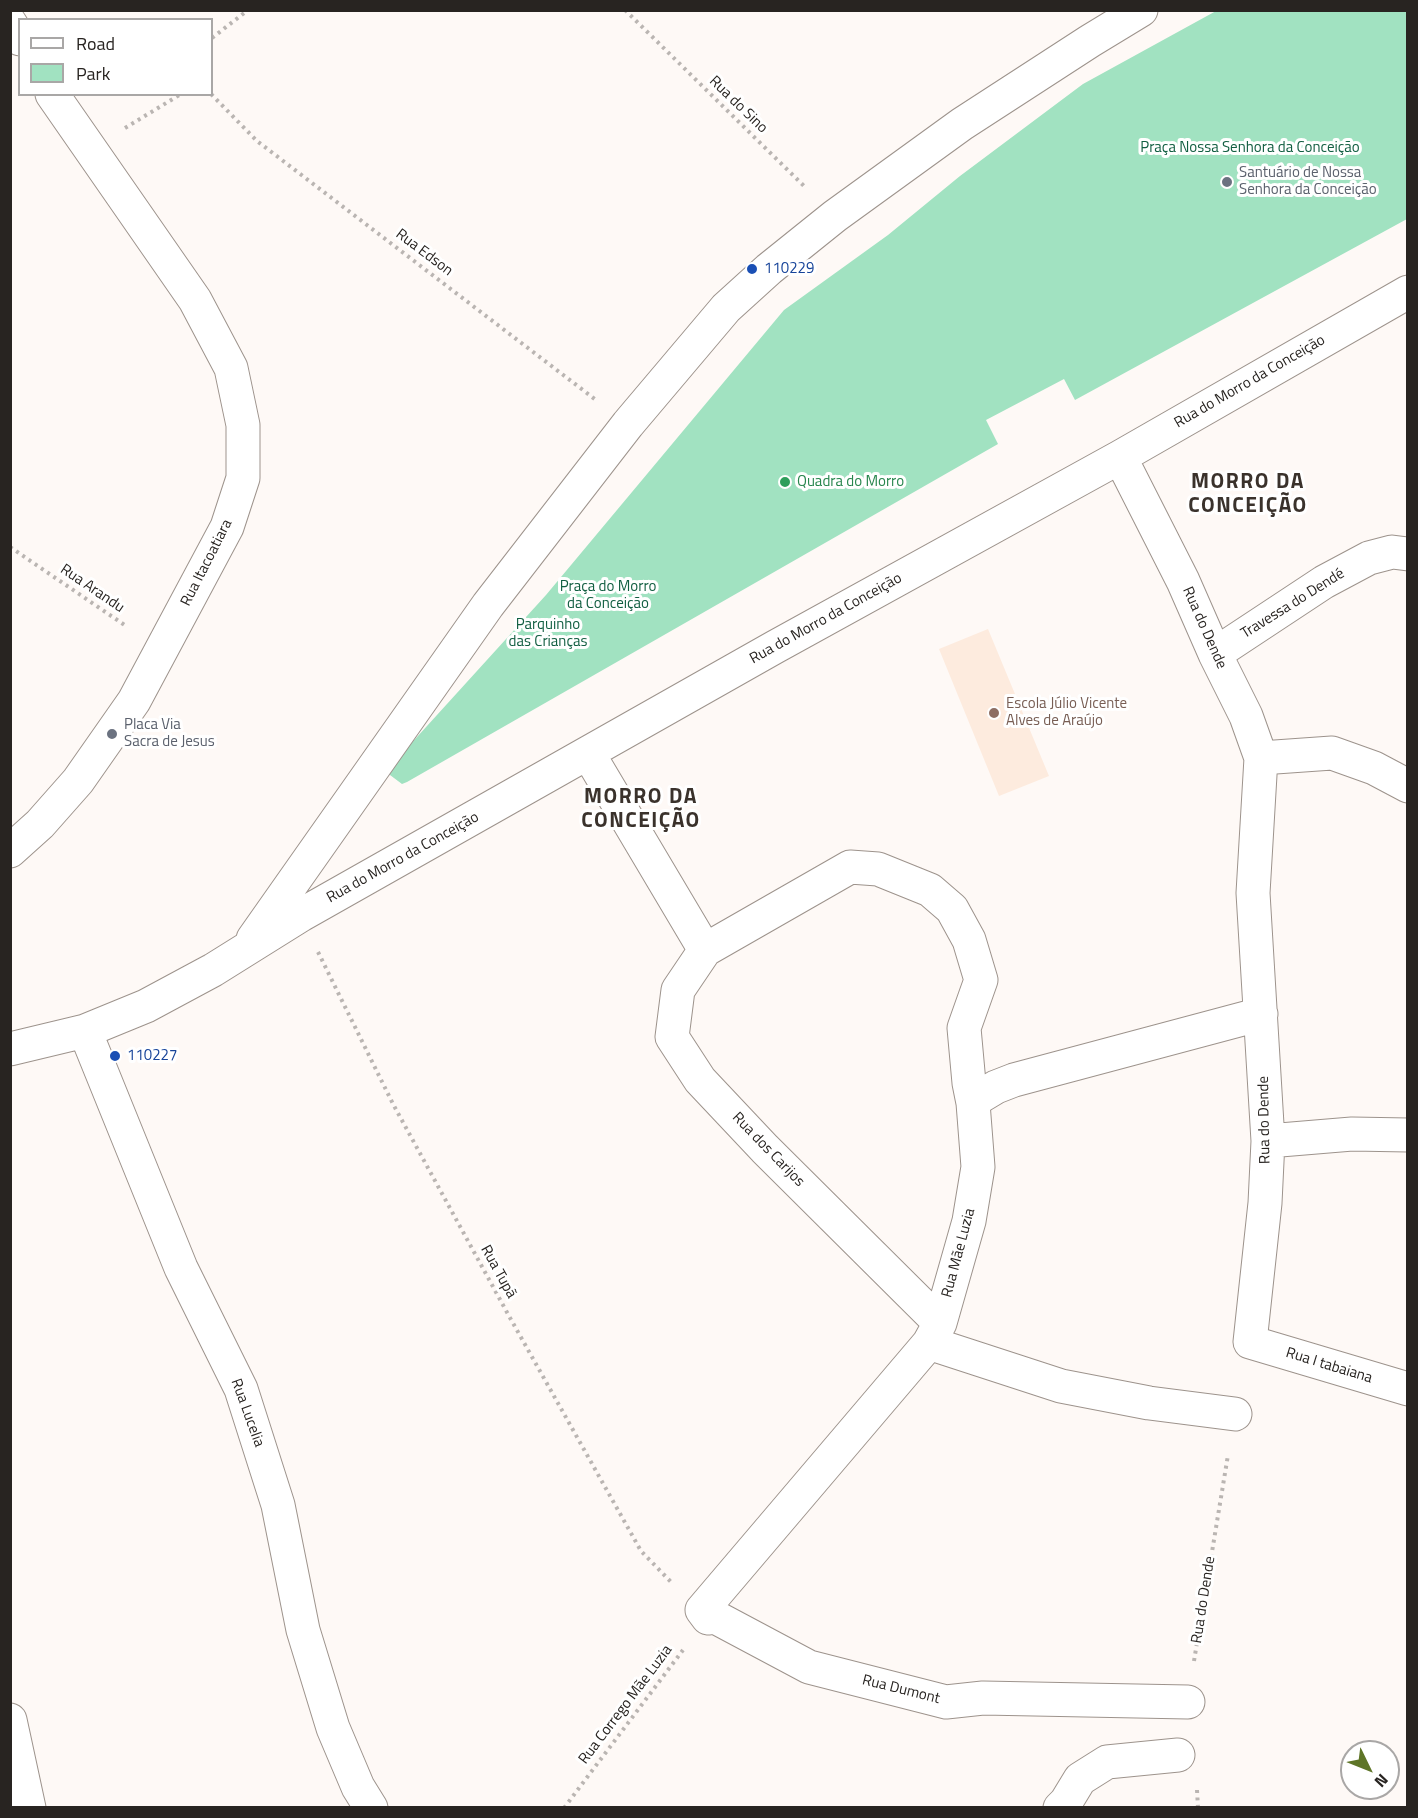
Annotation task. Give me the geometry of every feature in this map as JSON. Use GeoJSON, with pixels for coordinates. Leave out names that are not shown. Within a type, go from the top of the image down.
{"type":"FeatureCollection","features":[{"type":"Feature","properties":{"kind":"street","name":"Rua do Morro da Conceição"},"geometry":{"type":"LineString","coordinates":[[246,949],[488,605],[628,424],[726,308],[769,269],[835,216],[962,124],[1141,10]]}},
{"type":"Feature","properties":{"kind":"street"},"geometry":{"type":"LineString","coordinates":[[10,23],[18,36]]}},
{"type":"Feature","properties":{"kind":"street","name":"Rua Itacoatiara"},"geometry":{"type":"LineString","coordinates":[[10,850],[40,824],[78,781],[134,701],[227,527],[243,478],[243,424],[231,368],[195,300],[53,96]]}},
{"type":"Feature","properties":{"kind":"street","name":"Rua do Morro da Conceição"},"geometry":{"type":"LineString","coordinates":[[10,1049],[85,1031],[146,1006],[213,970],[301,915],[785,641],[1120,457],[1407,292]]}},
{"type":"Feature","properties":{"kind":"street","name":"Rua do Dende"},"geometry":{"type":"LineString","coordinates":[[1120,457],[1183,581],[1215,654],[1246,716],[1261,758],[1253,893],[1268,1141],[1265,1203],[1250,1342]]}},
{"type":"Feature","properties":{"kind":"street","name":"Travessa do Dendé"},"geometry":{"type":"LineString","coordinates":[[1215,654],[1324,582],[1369,558],[1392,552],[1407,554]]}},
{"type":"Feature","properties":{"kind":"street"},"geometry":{"type":"LineString","coordinates":[[588,753],[705,950]]}},
{"type":"Feature","properties":{"kind":"street"},"geometry":{"type":"LineString","coordinates":[[1261,758],[1332,753],[1374,768],[1407,786]]}},
{"type":"Feature","properties":{"kind":"street","name":"Rua dos Carijos"},"geometry":{"type":"LineString","coordinates":[[935,1333],[700,1080],[672,1037],[678,990],[705,950],[850,867],[878,869],[930,890],[952,909],[969,940],[981,980],[964,1028],[973,1103]]}},
{"type":"Feature","properties":{"kind":"street"},"geometry":{"type":"LineString","coordinates":[[973,1103],[996,1087],[1014,1080],[1261,1014]]}},
{"type":"Feature","properties":{"kind":"street","name":"Rua Lucelia"},"geometry":{"type":"LineString","coordinates":[[85,1031],[181,1268],[241,1389],[278,1505],[303,1630],[333,1728],[358,1787],[371,1808]]}},
{"type":"Feature","properties":{"kind":"street","name":"Rua Mãe Luzia"},"geometry":{"type":"LineString","coordinates":[[705,1614],[935,1333],[969,1221],[978,1167],[973,1103]]}},
{"type":"Feature","properties":{"kind":"street"},"geometry":{"type":"LineString","coordinates":[[1268,1141],[1352,1134],[1407,1135]]}},
{"type":"Feature","properties":{"kind":"street"},"geometry":{"type":"LineString","coordinates":[[935,1333],[1061,1386],[1149,1403],[1235,1414]]}},
{"type":"Feature","properties":{"kind":"street","name":"Rua I tabaiana"},"geometry":{"type":"LineString","coordinates":[[1250,1342],[1407,1389]]}},
{"type":"Feature","properties":{"kind":"street","name":"Rua Dumont"},"geometry":{"type":"LineString","coordinates":[[705,1614],[809,1667],[946,1702],[983,1698],[1188,1702]]}},
{"type":"Feature","properties":{"kind":"street"},"geometry":{"type":"LineString","coordinates":[[10,1720],[29,1808]]}},
{"type":"Feature","properties":{"kind":"street"},"geometry":{"type":"LineString","coordinates":[[1060,1808],[1080,1779],[1107,1762],[1178,1755]]}},
{"type":"Feature","properties":{"kind":"path"},"geometry":{"type":"LineString","coordinates":[[213,37],[248,10]]}},
{"type":"Feature","properties":{"kind":"path","name":"Rua do Sino"},"geometry":{"type":"LineString","coordinates":[[625,10],[835,216]]}},
{"type":"Feature","properties":{"kind":"path"},"geometry":{"type":"LineString","coordinates":[[89,150],[178,96]]}},
{"type":"Feature","properties":{"kind":"path","name":"Rua Edson"},"geometry":{"type":"LineString","coordinates":[[213,96],[257,141],[628,424]]}},
{"type":"Feature","properties":{"kind":"path","name":"Rua Arandu"},"geometry":{"type":"LineString","coordinates":[[10,547],[161,650]]}},
{"type":"Feature","properties":{"kind":"path","name":"Rua Tupã"},"geometry":{"type":"LineString","coordinates":[[301,915],[393,1104],[641,1551],[705,1614]]}},
{"type":"Feature","properties":{"kind":"path","name":"Rua do Dende"},"geometry":{"type":"LineString","coordinates":[[1188,1702],[1235,1414]]}},
{"type":"Feature","properties":{"kind":"path","name":"Rua Corrego Mãe Luzia"},"geometry":{"type":"LineString","coordinates":[[564,1808],[705,1614]]}},
{"type":"Feature","properties":{"kind":"path"},"geometry":{"type":"LineString","coordinates":[[1197,1787],[1198,1808]]}},
{"type":"Feature","properties":{"kind":"shaded area","name":"Escola Júlio Vicente Alves de Araújo"},"geometry":{"type":"Polygon","coordinates":[[[988,629],[1049,776],[999,796],[939,649],[988,629]]]}},
{"type":"Feature","properties":{"kind":"green space","name":"Praça Nossa Senhora da Conceição"},"geometry":{"type":"Polygon","coordinates":[[[1216,11],[1407,11],[1407,219],[1075,400],[1064,379],[986,420],[998,444],[407,782],[402,784],[390,775],[389,769],[397,759],[546,595],[784,310],[888,235],[960,176],[1083,84],[1216,11]]]}},
{"type":"Feature","properties":{"kind":"place","name":"Santuário de Nossa Senhora da Conceição"},"geometry":{"type":"Point","coordinates":[1227,182]}},
{"type":"Feature","properties":{"kind":"place","name":"110229"},"geometry":{"type":"Point","coordinates":[752,269]}},
{"type":"Feature","properties":{"kind":"place","name":"Quadra do Morro"},"geometry":{"type":"Point","coordinates":[785,482]}},
{"type":"Feature","properties":{"kind":"place","name":"Escola Júlio Vicente Alves de Araújo"},"geometry":{"type":"Point","coordinates":[994,713]}},
{"type":"Feature","properties":{"kind":"place","name":"Placa Via Sacra de Jesus"},"geometry":{"type":"Point","coordinates":[112,734]}},
{"type":"Feature","properties":{"kind":"place","name":"110227"},"geometry":{"type":"Point","coordinates":[115,1056]}},
{"type":"Feature","properties":{"kind":"district","name":"MORRO DA CONCEIÇÃO"},"geometry":{"type":"Point","coordinates":[1248,495]}},
{"type":"Feature","properties":{"kind":"district","name":"MORRO DA CONCEIÇÃO"},"geometry":{"type":"Point","coordinates":[641,810]}},
{"type":"Feature","properties":{"kind":"park label","name":"Praça do Morro da Conceição"},"geometry":{"type":"Point","coordinates":[608,596]}},
{"type":"Feature","properties":{"kind":"park label","name":"Parquinho das Crianças"},"geometry":{"type":"Point","coordinates":[548,634]}}]}
